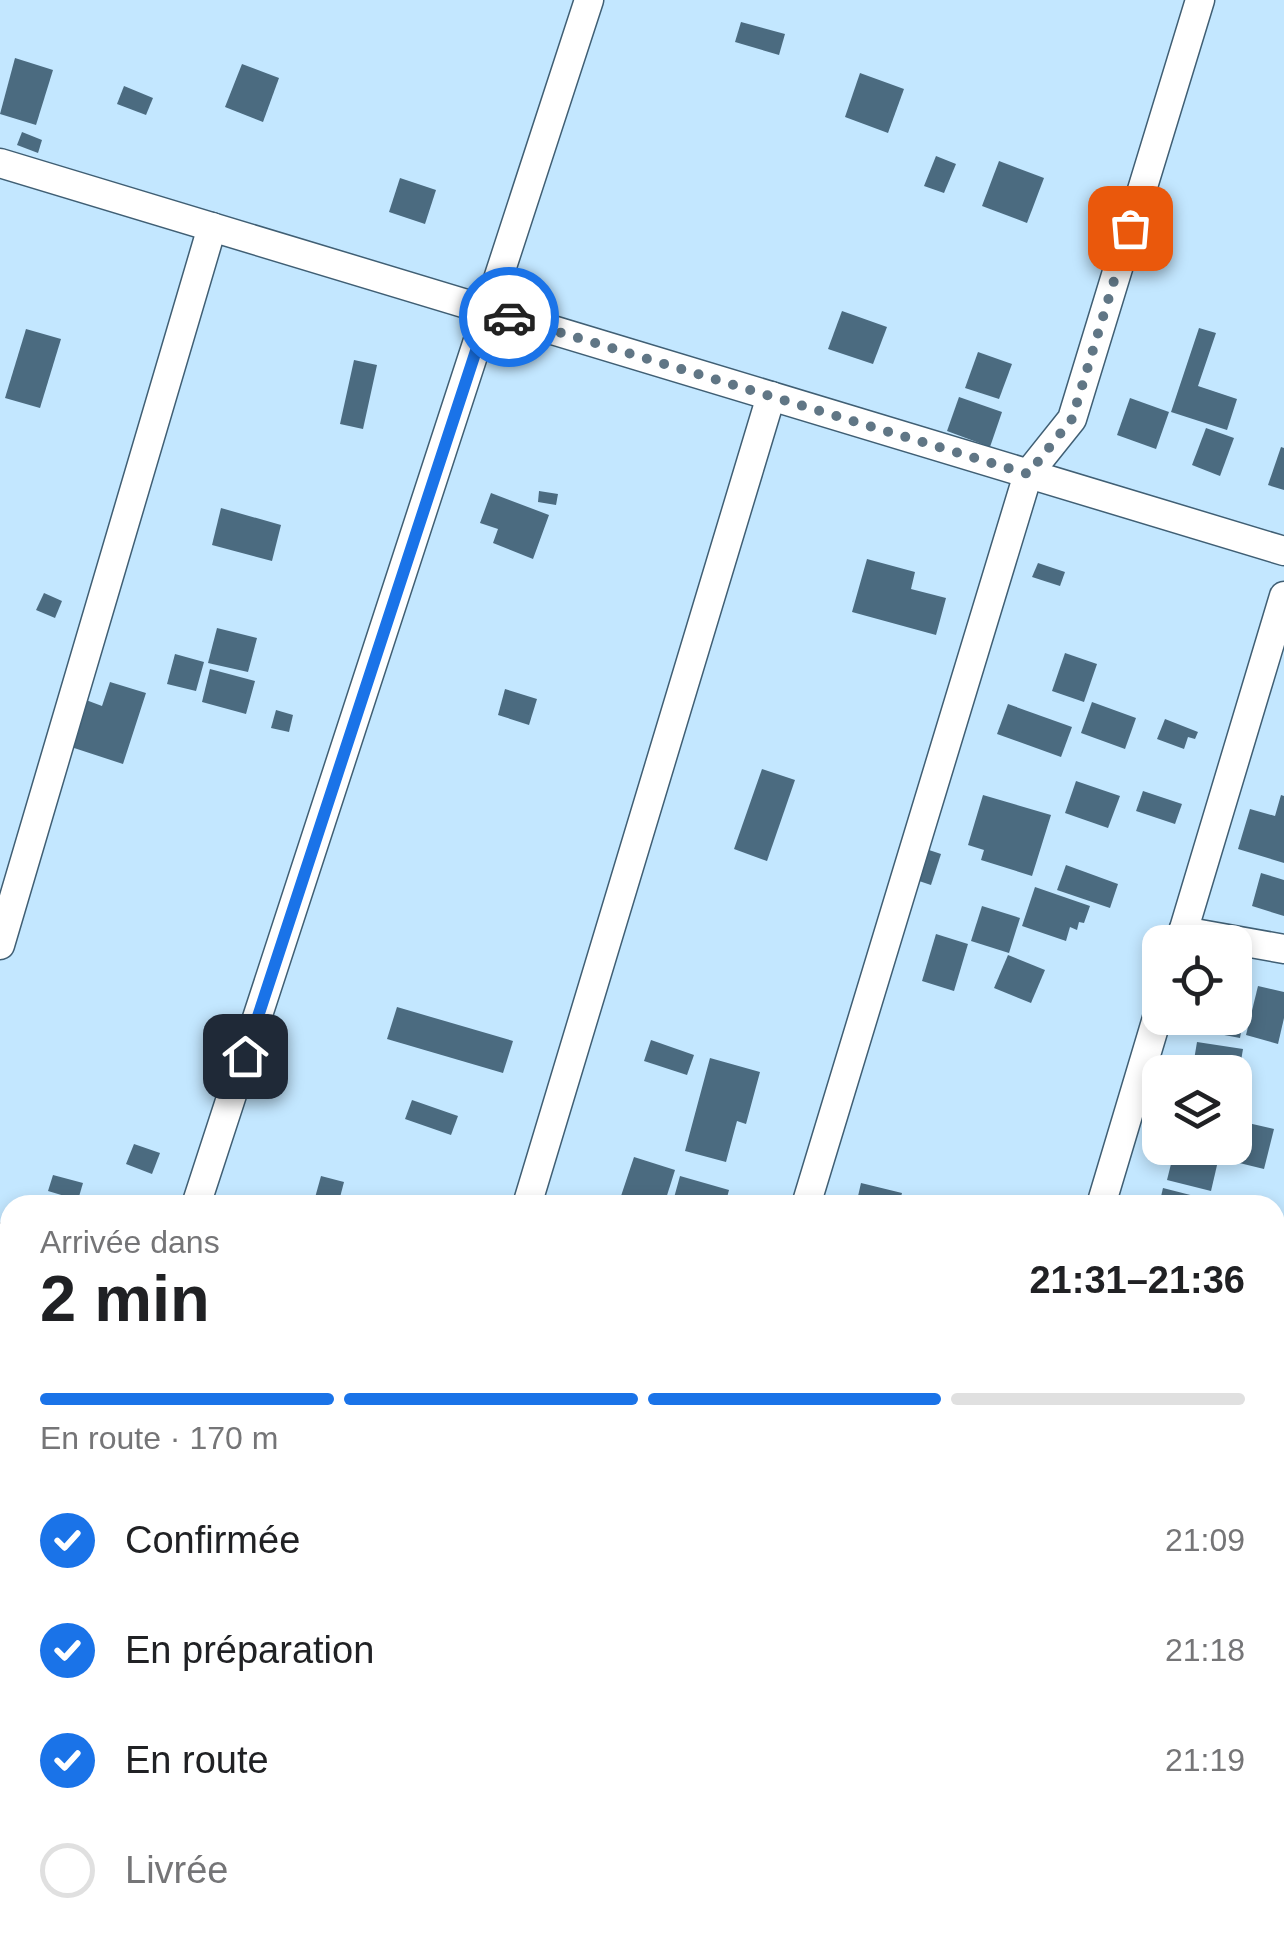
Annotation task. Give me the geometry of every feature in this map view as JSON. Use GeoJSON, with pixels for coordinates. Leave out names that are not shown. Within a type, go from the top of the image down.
{"type":"FeatureCollection","features":[{"type":"Feature","properties":{"kind":"street"},"geometry":{"type":"LineString","coordinates":[[199,1195],[589,0]]}},
{"type":"Feature","properties":{"kind":"street"},"geometry":{"type":"LineString","coordinates":[[809,1195],[1028,474],[1072,419],[1200,0]]}},
{"type":"Feature","properties":{"kind":"street"},"geometry":{"type":"LineString","coordinates":[[0,164],[1284,551]]}},
{"type":"Feature","properties":{"kind":"street"},"geometry":{"type":"LineString","coordinates":[[0,945],[212,227]]}},
{"type":"Feature","properties":{"kind":"street"},"geometry":{"type":"LineString","coordinates":[[530,1195],[771,396]]}},
{"type":"Feature","properties":{"kind":"street"},"geometry":{"type":"LineString","coordinates":[[1185,925],[1284,596]]}},
{"type":"Feature","properties":{"kind":"street"},"geometry":{"type":"LineString","coordinates":[[1252,945],[1284,949]]}},
{"type":"Feature","properties":{"kind":"street"},"geometry":{"type":"LineString","coordinates":[[1104,1195],[1152,1035]]}},
{"type":"Feature","properties":{"kind":"building"},"geometry":{"type":"Polygon","coordinates":[[[741,22],[785,34],[779,55],[735,42],[741,22]]]}},
{"type":"Feature","properties":{"kind":"building"},"geometry":{"type":"Polygon","coordinates":[[[15,58],[53,70],[36,125],[0,114],[15,58]]]}},
{"type":"Feature","properties":{"kind":"building"},"geometry":{"type":"Polygon","coordinates":[[[242,64],[279,78],[263,122],[225,107],[242,64]]]}},
{"type":"Feature","properties":{"kind":"building"},"geometry":{"type":"Polygon","coordinates":[[[860,73],[904,89],[888,133],[845,117],[860,73]]]}},
{"type":"Feature","properties":{"kind":"building"},"geometry":{"type":"Polygon","coordinates":[[[124,86],[153,98],[146,115],[117,104],[124,86]]]}},
{"type":"Feature","properties":{"kind":"building"},"geometry":{"type":"Polygon","coordinates":[[[22,132],[42,140],[38,153],[17,145],[22,132]]]}},
{"type":"Feature","properties":{"kind":"building"},"geometry":{"type":"Polygon","coordinates":[[[936,156],[956,164],[944,193],[924,186],[936,156]]]}},
{"type":"Feature","properties":{"kind":"building"},"geometry":{"type":"Polygon","coordinates":[[[999,161],[1044,178],[1027,223],[982,206],[999,161]]]}},
{"type":"Feature","properties":{"kind":"building"},"geometry":{"type":"Polygon","coordinates":[[[400,178],[436,190],[425,224],[389,212],[400,178]]]}},
{"type":"Feature","properties":{"kind":"building"},"geometry":{"type":"Polygon","coordinates":[[[842,311],[887,327],[873,364],[828,349],[842,311]]]}},
{"type":"Feature","properties":{"kind":"building"},"geometry":{"type":"Polygon","coordinates":[[[1199,328],[1216,333],[1198,386],[1237,399],[1227,430],[1171,412],[1199,328]]]}},
{"type":"Feature","properties":{"kind":"building"},"geometry":{"type":"Polygon","coordinates":[[[26,329],[61,339],[40,408],[5,398],[26,329]]]}},
{"type":"Feature","properties":{"kind":"building"},"geometry":{"type":"Polygon","coordinates":[[[978,352],[1012,364],[999,399],[965,388],[978,352]]]}},
{"type":"Feature","properties":{"kind":"building"},"geometry":{"type":"Polygon","coordinates":[[[354,360],[377,365],[363,429],[340,424],[354,360]]]}},
{"type":"Feature","properties":{"kind":"building"},"geometry":{"type":"Polygon","coordinates":[[[959,397],[1002,412],[990,447],[947,431],[959,397]]]}},
{"type":"Feature","properties":{"kind":"building"},"geometry":{"type":"Polygon","coordinates":[[[1130,398],[1169,412],[1156,449],[1117,435],[1130,398]]]}},
{"type":"Feature","properties":{"kind":"building"},"geometry":{"type":"Polygon","coordinates":[[[1206,428],[1234,438],[1220,476],[1192,465],[1206,428]]]}},
{"type":"Feature","properties":{"kind":"building"},"geometry":{"type":"Polygon","coordinates":[[[1281,447],[1284,448],[1284,490],[1268,485],[1281,447]]]}},
{"type":"Feature","properties":{"kind":"building"},"geometry":{"type":"Polygon","coordinates":[[[539,491],[558,494],[556,505],[538,502],[539,491]]]}},
{"type":"Feature","properties":{"kind":"building"},"geometry":{"type":"Polygon","coordinates":[[[491,493],[549,515],[533,559],[493,543],[498,529],[480,523],[491,493]]]}},
{"type":"Feature","properties":{"kind":"building"},"geometry":{"type":"Polygon","coordinates":[[[221,508],[281,525],[272,561],[212,545],[221,508]]]}},
{"type":"Feature","properties":{"kind":"building"},"geometry":{"type":"Polygon","coordinates":[[[867,559],[915,572],[911,589],[946,598],[936,635],[852,612],[867,559]]]}},
{"type":"Feature","properties":{"kind":"building"},"geometry":{"type":"Polygon","coordinates":[[[1038,563],[1065,572],[1060,586],[1032,577],[1038,563]]]}},
{"type":"Feature","properties":{"kind":"building"},"geometry":{"type":"Polygon","coordinates":[[[44,593],[62,601],[55,618],[36,610],[44,593]]]}},
{"type":"Feature","properties":{"kind":"building"},"geometry":{"type":"Polygon","coordinates":[[[217,628],[257,638],[248,672],[208,663],[217,628]]]}},
{"type":"Feature","properties":{"kind":"building"},"geometry":{"type":"Polygon","coordinates":[[[1065,653],[1097,664],[1084,702],[1052,691],[1065,653]]]}},
{"type":"Feature","properties":{"kind":"building"},"geometry":{"type":"Polygon","coordinates":[[[175,654],[204,662],[196,691],[167,684],[175,654]]]}},
{"type":"Feature","properties":{"kind":"building"},"geometry":{"type":"Polygon","coordinates":[[[210,669],[255,681],[246,714],[202,702],[210,669]]]}},
{"type":"Feature","properties":{"kind":"building"},"geometry":{"type":"Polygon","coordinates":[[[110,682],[146,693],[123,764],[71,747],[86,700],[102,706],[110,682]]]}},
{"type":"Feature","properties":{"kind":"building"},"geometry":{"type":"Polygon","coordinates":[[[505,689],[537,699],[529,725],[498,715],[505,689]]]}},
{"type":"Feature","properties":{"kind":"building"},"geometry":{"type":"Polygon","coordinates":[[[1092,702],[1136,718],[1125,749],[1081,733],[1092,702]]]}},
{"type":"Feature","properties":{"kind":"building"},"geometry":{"type":"Polygon","coordinates":[[[1008,704],[1072,727],[1061,757],[997,734],[1008,704]]]}},
{"type":"Feature","properties":{"kind":"building"},"geometry":{"type":"Polygon","coordinates":[[[276,710],[293,715],[289,732],[271,728],[276,710]]]}},
{"type":"Feature","properties":{"kind":"building"},"geometry":{"type":"Polygon","coordinates":[[[1165,719],[1198,732],[1195,739],[1188,737],[1184,749],[1157,739],[1165,719]]]}},
{"type":"Feature","properties":{"kind":"building"},"geometry":{"type":"Polygon","coordinates":[[[762,769],[795,780],[767,861],[734,849],[762,769]]]}},
{"type":"Feature","properties":{"kind":"building"},"geometry":{"type":"Polygon","coordinates":[[[1076,781],[1120,796],[1108,828],[1065,813],[1076,781]]]}},
{"type":"Feature","properties":{"kind":"building"},"geometry":{"type":"Polygon","coordinates":[[[1143,791],[1182,804],[1175,824],[1136,811],[1143,791]]]}},
{"type":"Feature","properties":{"kind":"building"},"geometry":{"type":"Polygon","coordinates":[[[983,795],[1051,815],[1032,876],[981,860],[984,850],[968,845],[983,795]]]}},
{"type":"Feature","properties":{"kind":"building"},"geometry":{"type":"Polygon","coordinates":[[[1281,795],[1284,863],[1238,849],[1250,809],[1275,816],[1281,795]]]}},
{"type":"Feature","properties":{"kind":"building"},"geometry":{"type":"Polygon","coordinates":[[[920,847],[941,854],[931,885],[910,878],[920,847]]]}},
{"type":"Feature","properties":{"kind":"building"},"geometry":{"type":"Polygon","coordinates":[[[1066,865],[1118,884],[1110,908],[1057,890],[1066,865]]]}},
{"type":"Feature","properties":{"kind":"building"},"geometry":{"type":"Polygon","coordinates":[[[1261,873],[1284,880],[1284,916],[1252,906],[1261,873]]]}},
{"type":"Feature","properties":{"kind":"building"},"geometry":{"type":"Polygon","coordinates":[[[1035,887],[1090,906],[1084,923],[1079,922],[1077,930],[1070,927],[1066,941],[1022,926],[1035,887]]]}},
{"type":"Feature","properties":{"kind":"building"},"geometry":{"type":"Polygon","coordinates":[[[982,906],[1020,918],[1009,953],[971,941],[982,906]]]}},
{"type":"Feature","properties":{"kind":"building"},"geometry":{"type":"Polygon","coordinates":[[[936,934],[968,944],[954,991],[922,981],[936,934]]]}},
{"type":"Feature","properties":{"kind":"building"},"geometry":{"type":"Polygon","coordinates":[[[1008,955],[1045,970],[1031,1003],[994,988],[1008,955]]]}},
{"type":"Feature","properties":{"kind":"building"},"geometry":{"type":"Polygon","coordinates":[[[1258,986],[1284,992],[1278,1044],[1246,1035],[1252,1035],[1258,986]]]}},
{"type":"Feature","properties":{"kind":"building"},"geometry":{"type":"Polygon","coordinates":[[[397,1007],[513,1041],[503,1073],[387,1039],[397,1007]]]}},
{"type":"Feature","properties":{"kind":"building"},"geometry":{"type":"Polygon","coordinates":[[[651,1040],[694,1055],[687,1075],[644,1061],[651,1040]]]}},
{"type":"Feature","properties":{"kind":"building"},"geometry":{"type":"Polygon","coordinates":[[[1197,1042],[1243,1049],[1242,1055],[1195,1055],[1197,1042]]]}},
{"type":"Feature","properties":{"kind":"building"},"geometry":{"type":"Polygon","coordinates":[[[710,1058],[760,1072],[746,1124],[737,1121],[726,1162],[685,1151],[710,1058]]]}},
{"type":"Feature","properties":{"kind":"building"},"geometry":{"type":"Polygon","coordinates":[[[412,1100],[458,1116],[451,1135],[405,1119],[412,1100]]]}},
{"type":"Feature","properties":{"kind":"building"},"geometry":{"type":"Polygon","coordinates":[[[1252,1124],[1274,1129],[1264,1169],[1248,1165],[1252,1165],[1252,1124]]]}},
{"type":"Feature","properties":{"kind":"building"},"geometry":{"type":"Polygon","coordinates":[[[134,1144],[160,1153],[152,1174],[126,1164],[134,1144]]]}},
{"type":"Feature","properties":{"kind":"building"},"geometry":{"type":"Polygon","coordinates":[[[634,1157],[675,1170],[667,1195],[621,1195],[634,1157]]]}},
{"type":"Feature","properties":{"kind":"building"},"geometry":{"type":"Polygon","coordinates":[[[1171,1165],[1217,1165],[1211,1191],[1167,1180],[1171,1165]]]}},
{"type":"Feature","properties":{"kind":"building"},"geometry":{"type":"Polygon","coordinates":[[[53,1175],[83,1183],[79,1195],[48,1191],[53,1175]]]}},
{"type":"Feature","properties":{"kind":"building"},"geometry":{"type":"Polygon","coordinates":[[[321,1176],[344,1182],[341,1195],[316,1195],[321,1176]]]}},
{"type":"Feature","properties":{"kind":"building"},"geometry":{"type":"Polygon","coordinates":[[[680,1176],[729,1190],[728,1195],[675,1195],[680,1176]]]}},
{"type":"Feature","properties":{"kind":"building"},"geometry":{"type":"Polygon","coordinates":[[[861,1183],[902,1193],[902,1195],[858,1195],[861,1183]]]}},
{"type":"Feature","properties":{"kind":"building"},"geometry":{"type":"Polygon","coordinates":[[[1163,1188],[1190,1195],[1161,1195],[1163,1188]]]}},
{"type":"Feature","properties":{"kind":"way so far"},"geometry":{"type":"LineString","coordinates":[[509,317],[1028,474],[1072,419],[1130,228]]}},
{"type":"Feature","properties":{"kind":"route"},"geometry":{"type":"LineString","coordinates":[[245,1056],[489,311],[509,317]]}}]}
